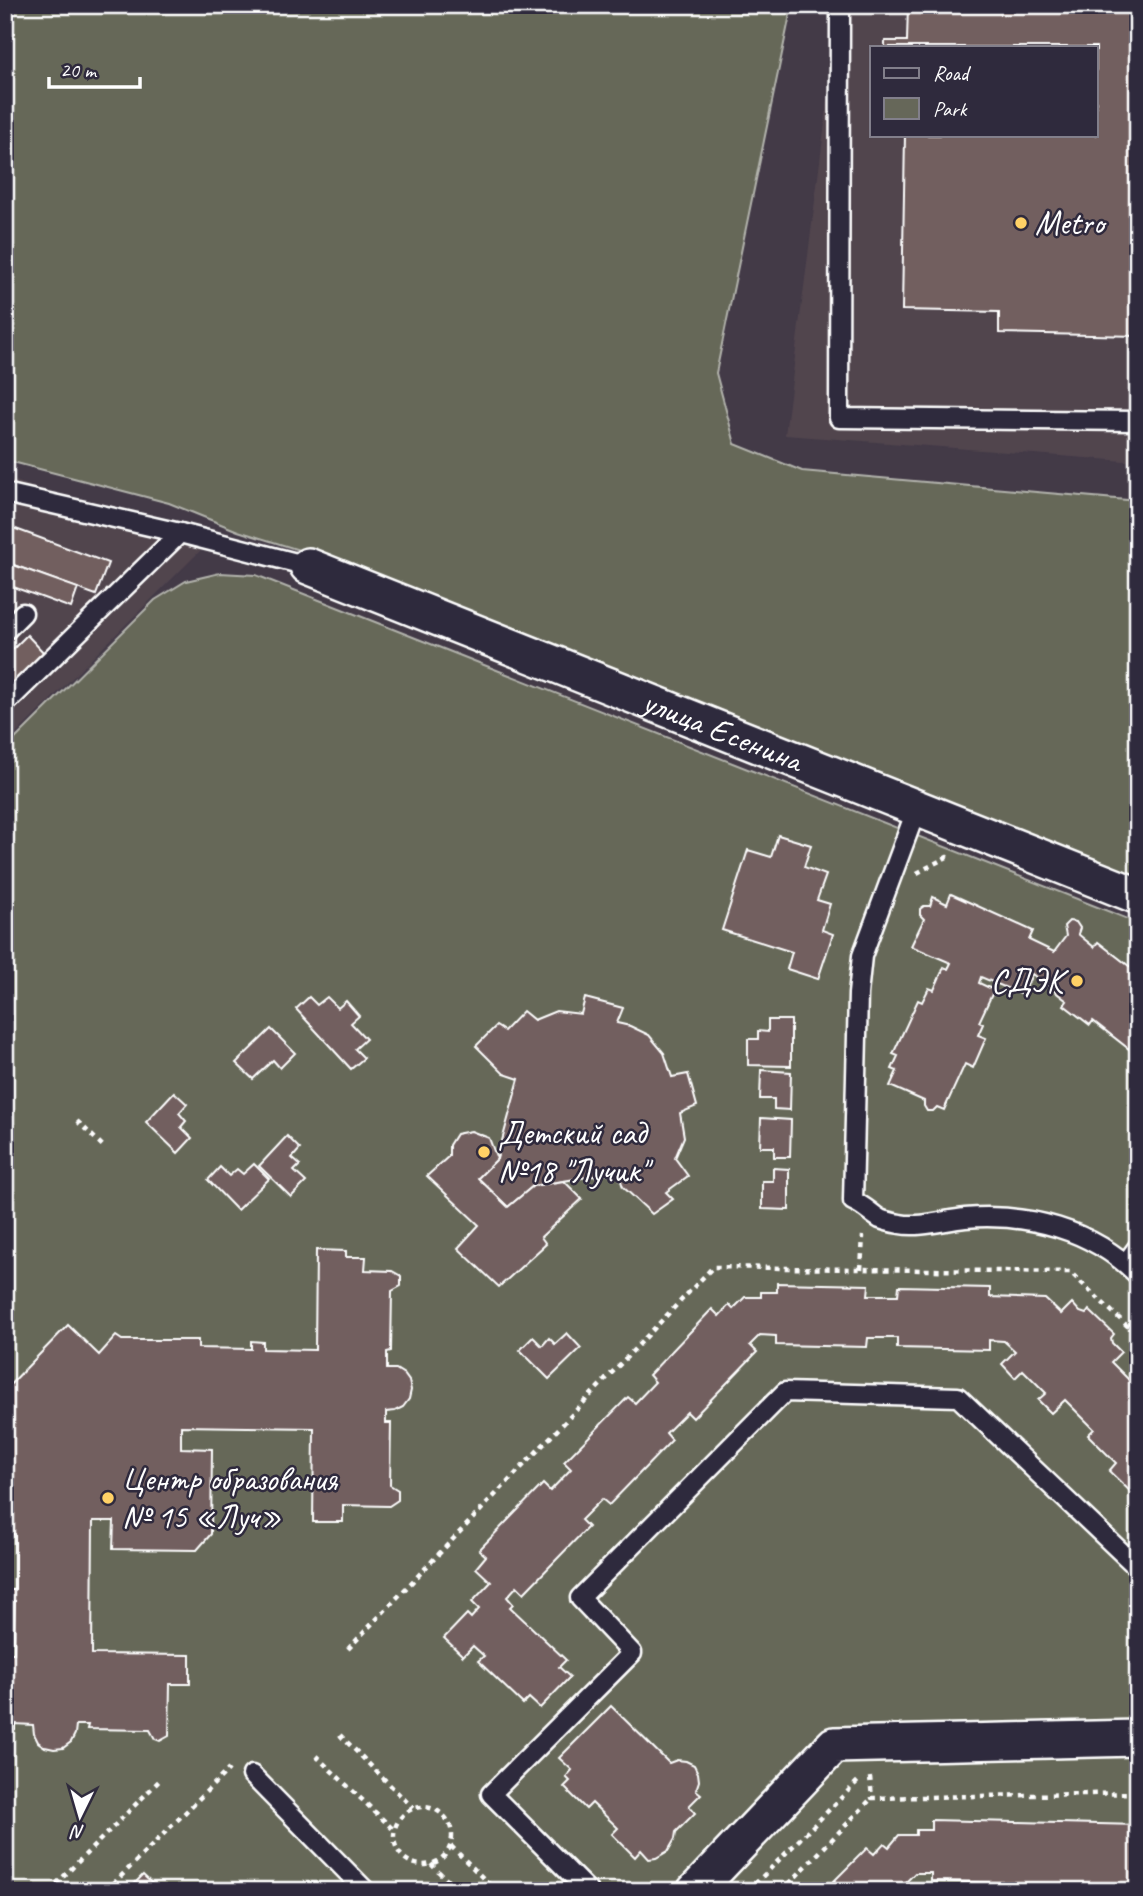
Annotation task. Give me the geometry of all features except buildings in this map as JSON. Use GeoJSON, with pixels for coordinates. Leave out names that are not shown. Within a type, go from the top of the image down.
{"type":"FeatureCollection","features":[{"type":"Feature","properties":{"kind":"street","name":"улица Есенина"},"geometry":{"type":"LineString","coordinates":[[308,566],[1138,896]]}},
{"type":"Feature","properties":{"kind":"street"},"geometry":{"type":"LineString","coordinates":[[695,1891],[834,1745],[1138,1738]]}},
{"type":"Feature","properties":{"kind":"lane"},"geometry":{"type":"LineString","coordinates":[[841,5],[839,418],[1138,421]]}},
{"type":"Feature","properties":{"kind":"lane"},"geometry":{"type":"LineString","coordinates":[[5,493],[180,533],[308,566]]}},
{"type":"Feature","properties":{"kind":"lane"},"geometry":{"type":"LineString","coordinates":[[5,704],[180,533]]}},
{"type":"Feature","properties":{"kind":"lane"},"geometry":{"type":"LineString","coordinates":[[5,631],[23,613]]}},
{"type":"Feature","properties":{"kind":"lane"},"geometry":{"type":"LineString","coordinates":[[917,808],[862,956],[858,994],[853,1201],[866,1206],[880,1219],[904,1225],[986,1216],[1044,1222],[1098,1245],[1132,1269],[1138,1247]]}},
{"type":"Feature","properties":{"kind":"lane"},"geometry":{"type":"LineString","coordinates":[[588,1891],[491,1794],[632,1653],[580,1598],[785,1392],[958,1397],[1138,1568]]}},
{"type":"Feature","properties":{"kind":"lane"},"geometry":{"type":"LineString","coordinates":[[252,1775],[366,1891]]}},
{"type":"Feature","properties":{"kind":"path"},"geometry":{"type":"LineString","coordinates":[[912,876],[947,857],[959,862]]}},
{"type":"Feature","properties":{"kind":"path"},"geometry":{"type":"LineString","coordinates":[[77,1121],[104,1147]]}},
{"type":"Feature","properties":{"kind":"path"},"geometry":{"type":"LineString","coordinates":[[348,1649],[713,1267],[1070,1272],[1138,1336]]}},
{"type":"Feature","properties":{"kind":"path"},"geometry":{"type":"LineString","coordinates":[[340,1735],[413,1808]]}},
{"type":"Feature","properties":{"kind":"path"},"geometry":{"type":"LineString","coordinates":[[316,1755],[394,1830]]}},
{"type":"Feature","properties":{"kind":"path"},"geometry":{"type":"LineString","coordinates":[[106,1891],[233,1766]]}},
{"type":"Feature","properties":{"kind":"path"},"geometry":{"type":"LineString","coordinates":[[748,1891],[869,1770],[872,1798]]}},
{"type":"Feature","properties":{"kind":"path"},"geometry":{"type":"LineString","coordinates":[[49,1891],[159,1781]]}},
{"type":"Feature","properties":{"kind":"path"},"geometry":{"type":"LineString","coordinates":[[782,1891],[872,1798],[1138,1793]]}},
{"type":"Feature","properties":{"kind":"path"},"geometry":{"type":"LineString","coordinates":[[424,1806],[447,1819],[452,1832],[451,1846],[443,1857],[431,1864],[419,1866],[399,1853],[394,1842],[394,1830],[400,1817],[413,1808],[424,1806]]}},
{"type":"Feature","properties":{"kind":"path"},"geometry":{"type":"LineString","coordinates":[[451,1846],[496,1891]]}},
{"type":"Feature","properties":{"kind":"path"},"geometry":{"type":"LineString","coordinates":[[431,1864],[458,1891]]}},
{"type":"Feature","properties":{"kind":"shaded area"},"geometry":{"type":"Polygon","coordinates":[[[840,5],[1138,5],[1138,462],[785,435],[840,5]]]}},
{"type":"Feature","properties":{"kind":"shaded area"},"geometry":{"type":"Polygon","coordinates":[[[5,477],[202,549],[5,745],[5,477]]]}},
{"type":"Feature","properties":{"kind":"green space"},"geometry":{"type":"Polygon","coordinates":[[[5,5],[792,5],[716,373],[735,444],[802,471],[1138,501],[1138,883],[312,554],[238,531],[169,503],[5,460],[5,5]]]}},
{"type":"Feature","properties":{"kind":"green space"},"geometry":{"type":"Polygon","coordinates":[[[220,573],[256,575],[1138,923],[1138,1726],[829,1732],[676,1891],[5,1891],[5,749],[155,600],[186,581],[220,573]]]}},
{"type":"Feature","properties":{"kind":"green space"},"geometry":{"type":"Polygon","coordinates":[[[1138,1752],[1138,1891],[712,1891],[840,1758],[1138,1752]]]}},
{"type":"Feature","properties":{"kind":"place","name":"Metro"},"geometry":{"type":"Point","coordinates":[1021,223]}},
{"type":"Feature","properties":{"kind":"place","name":"СДЭК"},"geometry":{"type":"Point","coordinates":[1077,981]}},
{"type":"Feature","properties":{"kind":"place","name":"Детский сад №18 \"Лучик\""},"geometry":{"type":"Point","coordinates":[484,1152]}},
{"type":"Feature","properties":{"kind":"place","name":"Центр образования № 15 «Луч»"},"geometry":{"type":"Point","coordinates":[108,1498]}}]}
